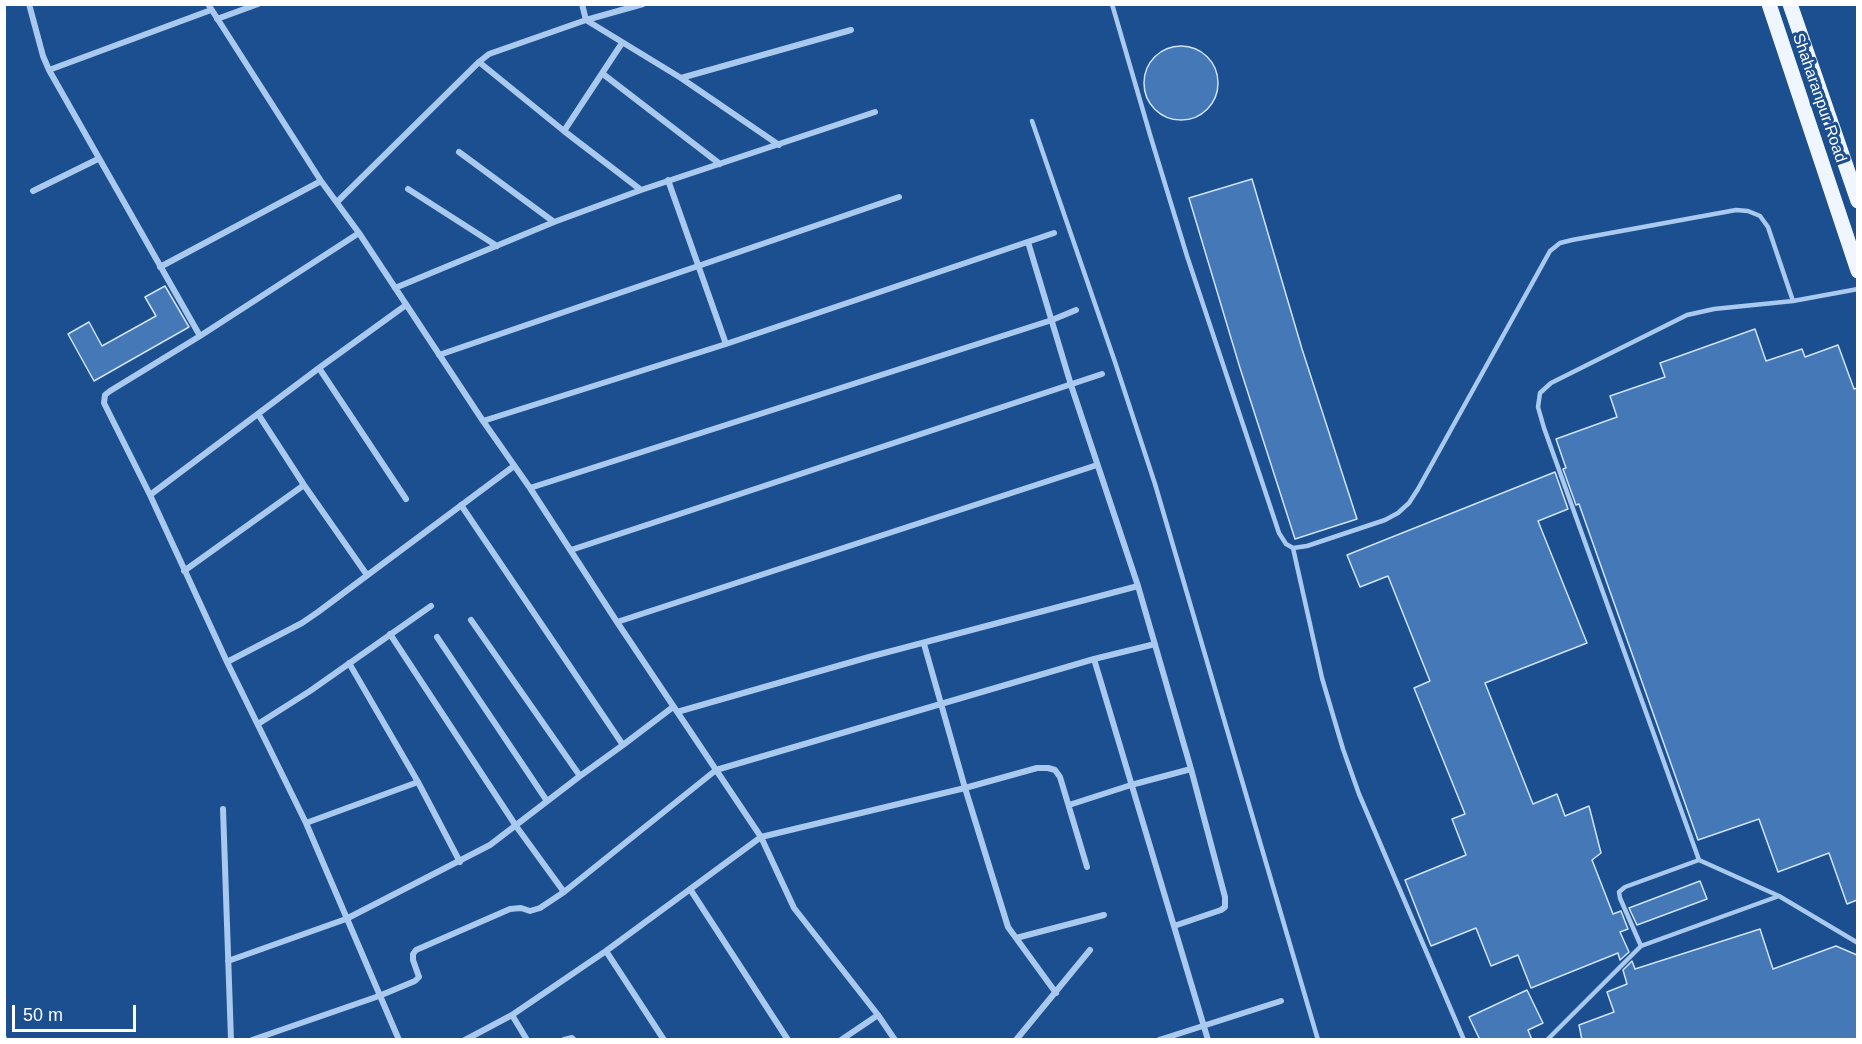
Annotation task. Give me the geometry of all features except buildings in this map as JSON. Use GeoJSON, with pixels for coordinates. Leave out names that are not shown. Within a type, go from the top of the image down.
{"type":"FeatureCollection","features":[{"type":"Feature","properties":{"kind":"main road","name":"Shaharanpur Road"},"geometry":{"type":"LineString","coordinates":[[1769,4],[1857,271]]}},
{"type":"Feature","properties":{"kind":"main road","name":"Shaharanpur Road"},"geometry":{"type":"LineString","coordinates":[[1790,4],[1857,201]]}},
{"type":"Feature","properties":{"kind":"street"},"geometry":{"type":"LineString","coordinates":[[29,4],[49,70],[200,336]]}},
{"type":"Feature","properties":{"kind":"street"},"geometry":{"type":"LineString","coordinates":[[217,19],[258,4]]}},
{"type":"Feature","properties":{"kind":"street"},"geometry":{"type":"LineString","coordinates":[[582,4],[586,20],[681,78],[779,145]]}},
{"type":"Feature","properties":{"kind":"street"},"geometry":{"type":"LineString","coordinates":[[337,202],[479,62],[499,50],[586,20],[643,4]]}},
{"type":"Feature","properties":{"kind":"street"},"geometry":{"type":"LineString","coordinates":[[49,70],[210,7],[321,181],[359,233],[761,837],[794,908],[895,1040]]}},
{"type":"Feature","properties":{"kind":"street"},"geometry":{"type":"LineString","coordinates":[[681,78],[851,30]]}},
{"type":"Feature","properties":{"kind":"street"},"geometry":{"type":"LineString","coordinates":[[564,131],[622,43]]}},
{"type":"Feature","properties":{"kind":"street"},"geometry":{"type":"LineString","coordinates":[[479,62],[641,190]]}},
{"type":"Feature","properties":{"kind":"street"},"geometry":{"type":"LineString","coordinates":[[603,74],[720,164]]}},
{"type":"Feature","properties":{"kind":"street"},"geometry":{"type":"LineString","coordinates":[[395,288],[554,222],[668,180],[876,112]]}},
{"type":"Feature","properties":{"kind":"street"},"geometry":{"type":"LineString","coordinates":[[459,152],[554,222]]}},
{"type":"Feature","properties":{"kind":"street"},"geometry":{"type":"LineString","coordinates":[[33,191],[98,159]]}},
{"type":"Feature","properties":{"kind":"street"},"geometry":{"type":"LineString","coordinates":[[668,180],[726,344]]}},
{"type":"Feature","properties":{"kind":"street"},"geometry":{"type":"LineString","coordinates":[[160,267],[321,181]]}},
{"type":"Feature","properties":{"kind":"street"},"geometry":{"type":"LineString","coordinates":[[408,189],[496,246]]}},
{"type":"Feature","properties":{"kind":"street"},"geometry":{"type":"LineString","coordinates":[[439,355],[899,197]]}},
{"type":"Feature","properties":{"kind":"street"},"geometry":{"type":"LineString","coordinates":[[359,233],[105,395],[104,403],[306,824],[399,1040]]}},
{"type":"Feature","properties":{"kind":"street"},"geometry":{"type":"LineString","coordinates":[[483,421],[726,344],[1054,233]]}},
{"type":"Feature","properties":{"kind":"street"},"geometry":{"type":"LineString","coordinates":[[1028,242],[1071,385],[1138,586],[1191,769],[1226,903],[1221,910],[1174,926]]}},
{"type":"Feature","properties":{"kind":"street"},"geometry":{"type":"LineString","coordinates":[[150,495],[406,305]]}},
{"type":"Feature","properties":{"kind":"street"},"geometry":{"type":"LineString","coordinates":[[530,488],[1052,320],[1076,310]]}},
{"type":"Feature","properties":{"kind":"street"},"geometry":{"type":"LineString","coordinates":[[319,368],[406,499]]}},
{"type":"Feature","properties":{"kind":"street"},"geometry":{"type":"LineString","coordinates":[[571,550],[1102,374]]}},
{"type":"Feature","properties":{"kind":"street"},"geometry":{"type":"LineString","coordinates":[[258,414],[367,575]]}},
{"type":"Feature","properties":{"kind":"street"},"geometry":{"type":"LineString","coordinates":[[617,622],[1097,465]]}},
{"type":"Feature","properties":{"kind":"street"},"geometry":{"type":"LineString","coordinates":[[227,662],[302,623],[514,466]]}},
{"type":"Feature","properties":{"kind":"street"},"geometry":{"type":"LineString","coordinates":[[184,572],[304,485]]}},
{"type":"Feature","properties":{"kind":"street"},"geometry":{"type":"LineString","coordinates":[[461,505],[623,746]]}},
{"type":"Feature","properties":{"kind":"street"},"geometry":{"type":"LineString","coordinates":[[228,961],[346,919],[460,862],[490,845],[580,776],[675,709],[1138,586]]}},
{"type":"Feature","properties":{"kind":"street"},"geometry":{"type":"LineString","coordinates":[[258,724],[310,691],[431,606]]}},
{"type":"Feature","properties":{"kind":"street"},"geometry":{"type":"LineString","coordinates":[[471,620],[580,776]]}},
{"type":"Feature","properties":{"kind":"street"},"geometry":{"type":"LineString","coordinates":[[390,634],[516,826],[564,892]]}},
{"type":"Feature","properties":{"kind":"street"},"geometry":{"type":"LineString","coordinates":[[437,637],[548,801]]}},
{"type":"Feature","properties":{"kind":"street"},"geometry":{"type":"LineString","coordinates":[[924,644],[1008,927],[1056,993]]}},
{"type":"Feature","properties":{"kind":"street"},"geometry":{"type":"LineString","coordinates":[[252,1040],[380,996],[415,981],[419,977],[412,960],[416,950],[510,909],[536,910],[564,892],[716,770],[940,703],[1155,644]]}},
{"type":"Feature","properties":{"kind":"street"},"geometry":{"type":"LineString","coordinates":[[1094,659],[1208,1040]]}},
{"type":"Feature","properties":{"kind":"street"},"geometry":{"type":"LineString","coordinates":[[349,663],[418,782],[460,862]]}},
{"type":"Feature","properties":{"kind":"street"},"geometry":{"type":"LineString","coordinates":[[465,1040],[474,1038],[512,1015],[606,951],[761,837],[965,788],[1037,768],[1048,768],[1055,770],[1060,777],[1087,867]]}},
{"type":"Feature","properties":{"kind":"street"},"geometry":{"type":"LineString","coordinates":[[1069,805],[1191,769]]}},
{"type":"Feature","properties":{"kind":"street"},"geometry":{"type":"LineString","coordinates":[[306,824],[418,782]]}},
{"type":"Feature","properties":{"kind":"street"},"geometry":{"type":"LineString","coordinates":[[223,809],[231,1040]]}},
{"type":"Feature","properties":{"kind":"street"},"geometry":{"type":"LineString","coordinates":[[690,889],[788,1040]]}},
{"type":"Feature","properties":{"kind":"street"},"geometry":{"type":"LineString","coordinates":[[1016,938],[1104,915]]}},
{"type":"Feature","properties":{"kind":"street"},"geometry":{"type":"LineString","coordinates":[[1016,1040],[1090,950]]}},
{"type":"Feature","properties":{"kind":"street"},"geometry":{"type":"LineString","coordinates":[[606,951],[664,1040]]}},
{"type":"Feature","properties":{"kind":"street"},"geometry":{"type":"LineString","coordinates":[[1159,1040],[1281,1001]]}},
{"type":"Feature","properties":{"kind":"street"},"geometry":{"type":"LineString","coordinates":[[512,1015],[527,1040]]}},
{"type":"Feature","properties":{"kind":"street"},"geometry":{"type":"LineString","coordinates":[[841,1040],[878,1015]]}},
{"type":"Feature","properties":{"kind":"street"},"geometry":{"type":"LineString","coordinates":[[564,1040],[572,1038],[574,1040]]}},
{"type":"Feature","properties":{"kind":"lane"},"geometry":{"type":"LineString","coordinates":[[1112,4],[1187,256],[1264,488],[1279,533],[1286,544],[1293,548],[1307,546],[1385,520],[1398,513],[1409,503],[1550,251],[1560,243],[1736,210],[1748,211],[1760,216],[1768,227],[1793,301]]}},
{"type":"Feature","properties":{"kind":"lane"},"geometry":{"type":"LineString","coordinates":[[1032,122],[1155,484],[1318,1040]]}},
{"type":"Feature","properties":{"kind":"lane"},"geometry":{"type":"LineString","coordinates":[[1699,860],[1544,428],[1538,406],[1540,393],[1551,382],[1687,315],[1714,309],[1793,301],[1857,289]]}},
{"type":"Feature","properties":{"kind":"lane"},"geometry":{"type":"LineString","coordinates":[[1293,548],[1322,678],[1343,749],[1359,794],[1464,1040]]}},
{"type":"Feature","properties":{"kind":"lane"},"geometry":{"type":"LineString","coordinates":[[1641,946],[1619,892],[1625,887],[1699,860],[1779,896],[1857,943]]}},
{"type":"Feature","properties":{"kind":"lane"},"geometry":{"type":"LineString","coordinates":[[1547,1040],[1641,946],[1779,896]]}}]}
